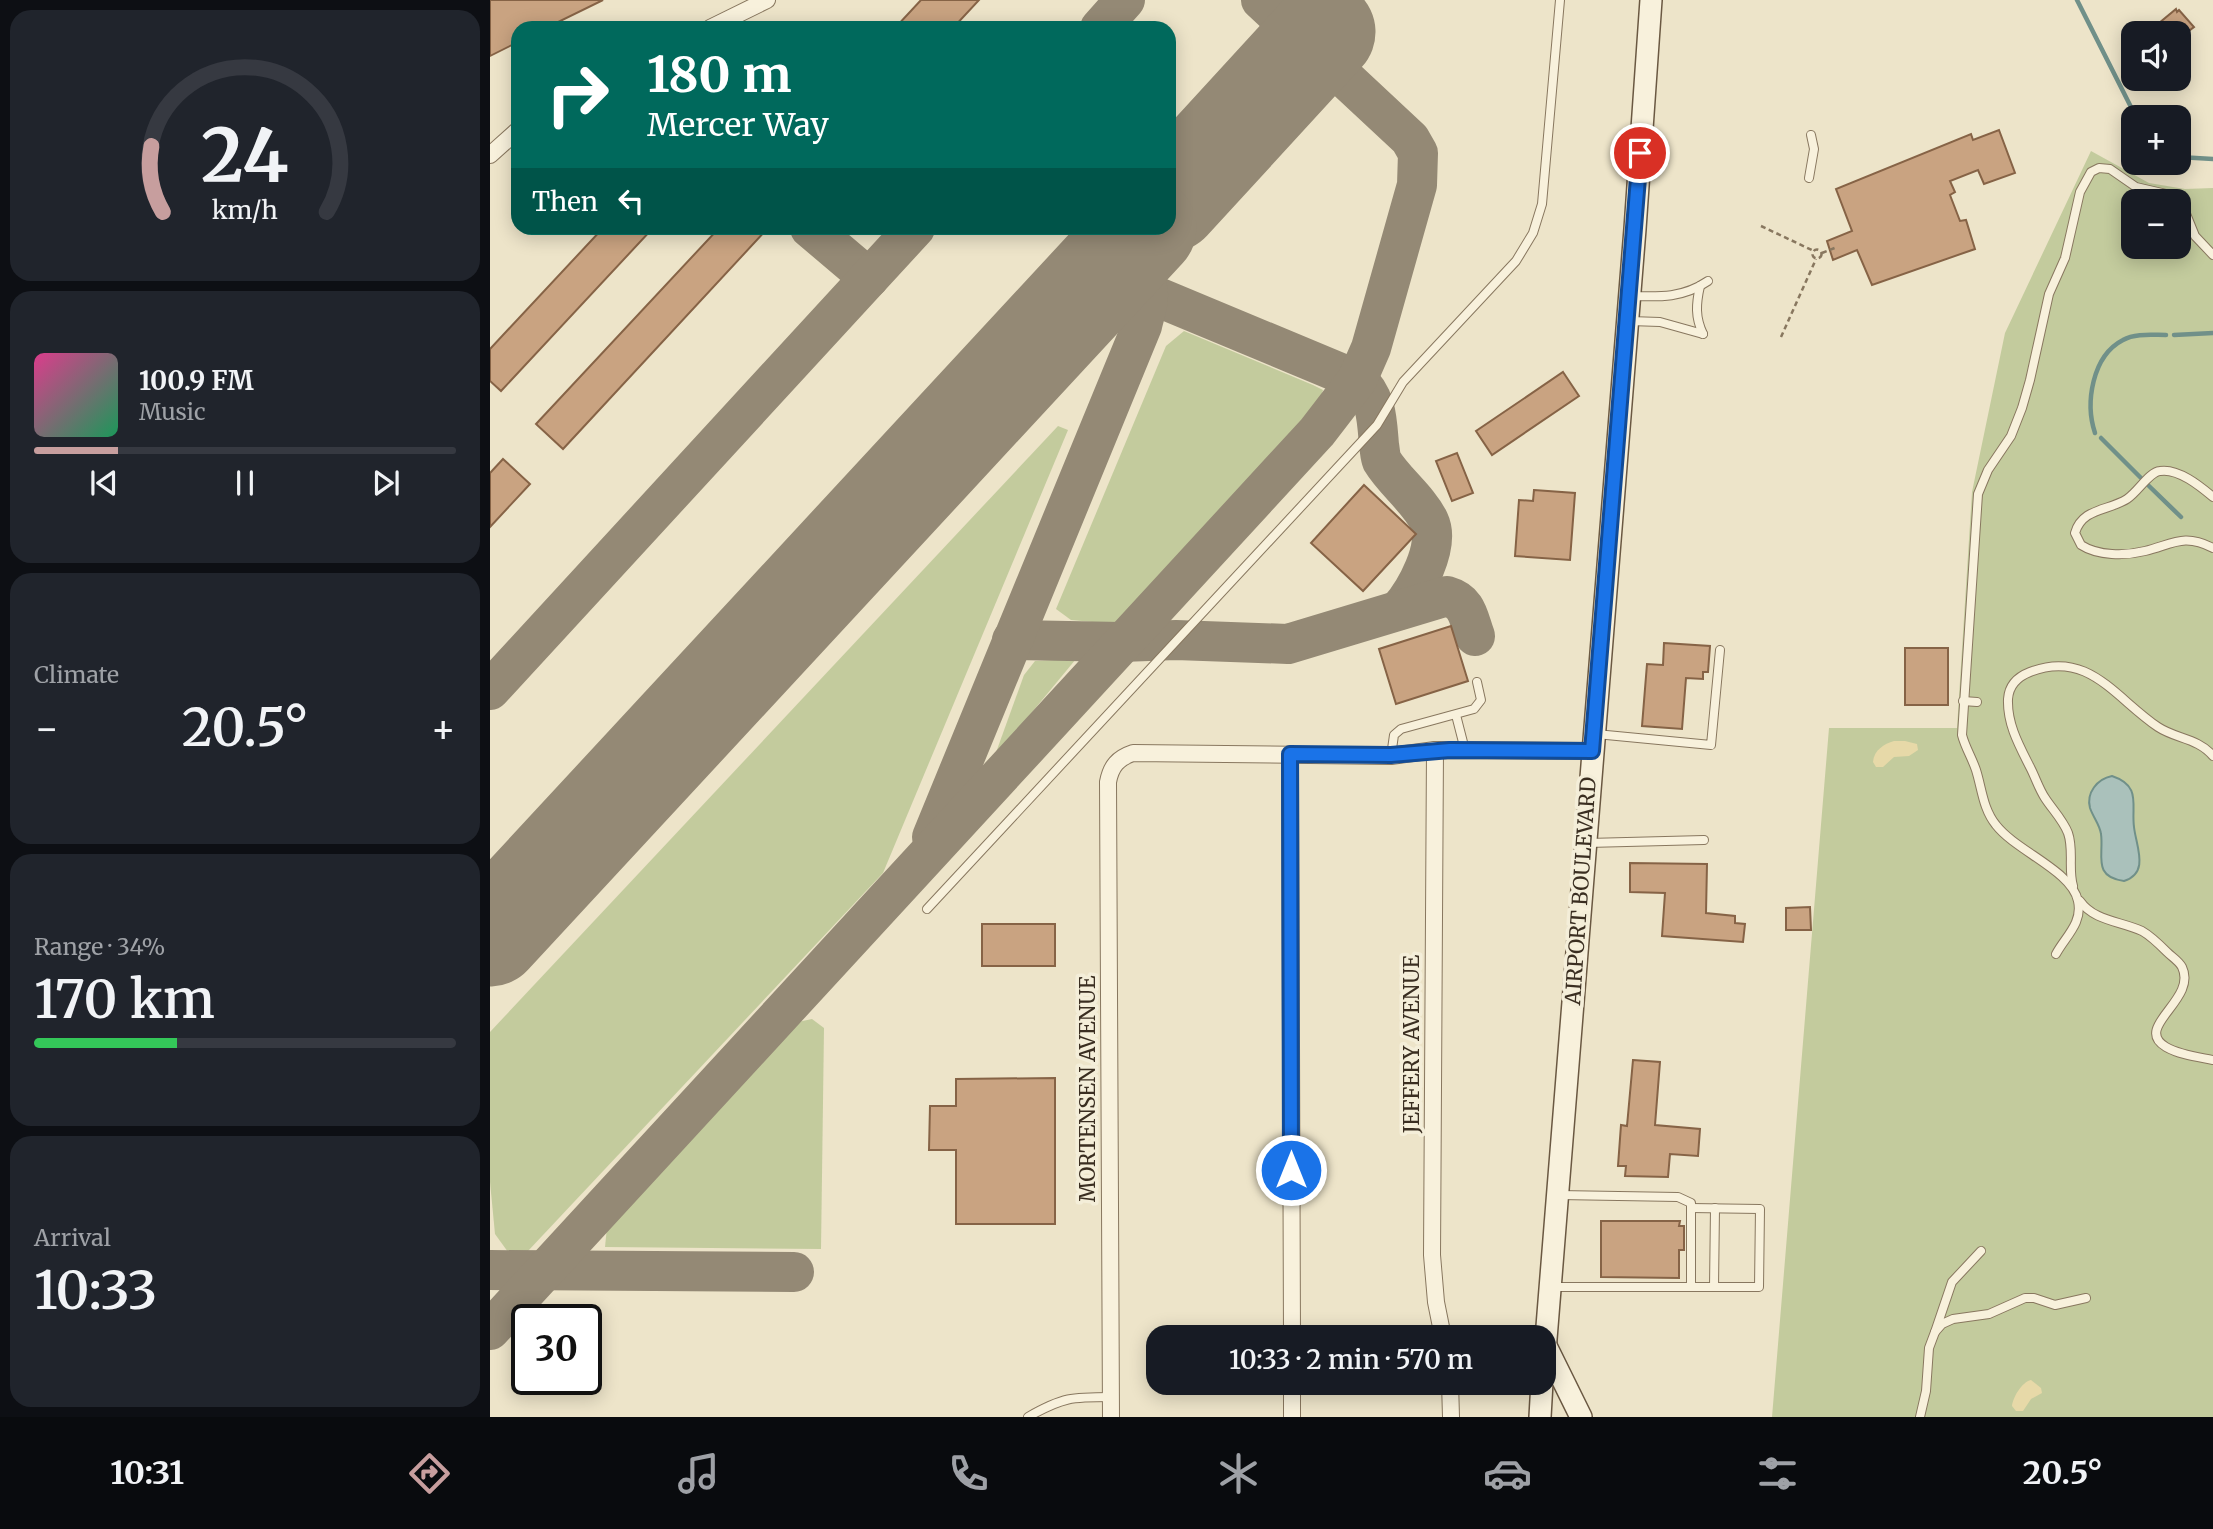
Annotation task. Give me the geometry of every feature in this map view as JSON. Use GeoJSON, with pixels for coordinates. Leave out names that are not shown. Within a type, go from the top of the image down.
{"type":"FeatureCollection","features":[{"type":"Feature","properties":{"kind":"main road","name":"AIRPORT BOULEVARD"},"geometry":{"type":"LineString","coordinates":[[1547,1325],[1630,296],[1651,0]]}},
{"type":"Feature","properties":{"kind":"main road"},"geometry":{"type":"LineString","coordinates":[[1556,1374],[1581,1417]]}},
{"type":"Feature","properties":{"kind":"main road"},"geometry":{"type":"LineString","coordinates":[[1540,1417],[1541,1395]]}},
{"type":"Feature","properties":{"kind":"street"},"geometry":{"type":"LineString","coordinates":[[724,21],[766,0]]}},
{"type":"Feature","properties":{"kind":"street"},"geometry":{"type":"LineString","coordinates":[[490,155],[511,137]]}},
{"type":"Feature","properties":{"kind":"street"},"geometry":{"type":"LineString","coordinates":[[1292,1325],[1290,754],[1391,755],[1435,750],[1593,743]]}},
{"type":"Feature","properties":{"kind":"street","name":"JEFFERY AVENUE"},"geometry":{"type":"LineString","coordinates":[[1435,750],[1432,1255],[1441,1325]]}},
{"type":"Feature","properties":{"kind":"street","name":"MORTENSEN AVENUE"},"geometry":{"type":"LineString","coordinates":[[1111,1417],[1110,771],[1116,762],[1133,753],[1290,754]]}},
{"type":"Feature","properties":{"kind":"street"},"geometry":{"type":"LineString","coordinates":[[1292,1395],[1292,1417]]}},
{"type":"Feature","properties":{"kind":"street"},"geometry":{"type":"LineString","coordinates":[[1450,1395],[1451,1417]]}},
{"type":"Feature","properties":{"kind":"lane"},"geometry":{"type":"LineString","coordinates":[[927,909],[1377,425],[1403,382],[1516,261],[1533,233],[1542,204],[1560,0]]}},
{"type":"Feature","properties":{"kind":"lane"},"geometry":{"type":"LineString","coordinates":[[1809,178],[1814,149],[1811,135]]}},
{"type":"Feature","properties":{"kind":"lane"},"geometry":{"type":"LineString","coordinates":[[2213,255],[2195,236],[2184,208],[2175,196],[2136,187],[2105,168],[2095,169],[2087,176],[2080,192],[2068,248],[2046,304],[2031,380],[2022,408],[2011,436],[1988,470],[1978,494],[1961,728],[1963,742],[1993,822],[2021,849],[2063,877],[2092,914],[2144,932],[2179,963],[2185,980],[2182,993],[2161,1019],[2157,1037],[2162,1044],[2172,1049],[2213,1060]]}},
{"type":"Feature","properties":{"kind":"lane"},"geometry":{"type":"LineString","coordinates":[[1628,321],[1660,322],[1703,334],[1696,310],[1704,284],[1681,295],[1630,296]]}},
{"type":"Feature","properties":{"kind":"lane"},"geometry":{"type":"LineString","coordinates":[[2213,497],[2174,473],[2159,471],[2151,475],[2137,492],[2127,499],[2085,516],[2075,533],[2081,545],[2100,553],[2136,553],[2180,540],[2198,542],[2213,548]]}},
{"type":"Feature","properties":{"kind":"lane"},"geometry":{"type":"LineString","coordinates":[[1593,743],[1711,745],[1720,650]]}},
{"type":"Feature","properties":{"kind":"lane"},"geometry":{"type":"LineString","coordinates":[[2056,954],[2076,923],[2079,906],[2071,875],[2069,836],[2043,796],[2019,747],[2013,731],[2008,698],[2011,687],[2026,674],[2050,666],[2076,667],[2123,697],[2157,727],[2201,745],[2213,756]]}},
{"type":"Feature","properties":{"kind":"lane"},"geometry":{"type":"LineString","coordinates":[[1391,755],[1394,735],[1401,729],[1468,712],[1479,705],[1481,694],[1477,682]]}},
{"type":"Feature","properties":{"kind":"lane"},"geometry":{"type":"LineString","coordinates":[[1963,701],[1977,702]]}},
{"type":"Feature","properties":{"kind":"lane"},"geometry":{"type":"LineString","coordinates":[[1456,715],[1465,750]]}},
{"type":"Feature","properties":{"kind":"lane"},"geometry":{"type":"LineString","coordinates":[[1585,843],[1704,839]]}},
{"type":"Feature","properties":{"kind":"lane"},"geometry":{"type":"LineString","coordinates":[[1558,1195],[1678,1197],[1691,1203],[1691,1287]]}},
{"type":"Feature","properties":{"kind":"lane"},"geometry":{"type":"LineString","coordinates":[[1550,1287],[1759,1287],[1760,1209],[1691,1208]]}},
{"type":"Feature","properties":{"kind":"lane"},"geometry":{"type":"LineString","coordinates":[[1714,1287],[1715,1208]]}},
{"type":"Feature","properties":{"kind":"lane"},"geometry":{"type":"LineString","coordinates":[[1920,1417],[1927,1386],[1929,1348],[1952,1282],[1981,1251]]}},
{"type":"Feature","properties":{"kind":"lane"},"geometry":{"type":"LineString","coordinates":[[1935,1332],[1942,1324],[1953,1319],[1989,1314],[2025,1298],[2055,1305],[2086,1298]]}},
{"type":"Feature","properties":{"kind":"lane"},"geometry":{"type":"LineString","coordinates":[[1028,1417],[1050,1404],[1072,1397],[1111,1397]]}},
{"type":"Feature","properties":{"kind":"path"},"geometry":{"type":"LineString","coordinates":[[1761,226],[1822,253]]}},
{"type":"Feature","properties":{"kind":"path"},"geometry":{"type":"LineString","coordinates":[[1781,337],[1816,259],[1821,258],[1822,253],[1837,247]]}},
{"type":"Feature","properties":{"kind":"path"},"geometry":{"type":"LineString","coordinates":[[1814,251],[1813,256],[1816,259]]}},
{"type":"Feature","properties":{"kind":"green space"},"geometry":{"type":"Polygon","coordinates":[[[2091,151],[2121,168],[2121,175],[2134,175],[2149,183],[2185,189],[2213,188],[2213,1417],[1772,1417],[1829,728],[1957,728],[1972,492],[2005,333],[2091,151]]]}},
{"type":"Feature","properties":{"kind":"green space"},"geometry":{"type":"Polygon","coordinates":[[[1184,331],[1323,390],[1318,406],[1114,624],[1071,620],[1056,609],[1166,346],[1184,331]]]}},
{"type":"Feature","properties":{"kind":"green space"},"geometry":{"type":"Polygon","coordinates":[[[1058,426],[1068,430],[883,873],[528,1251],[508,1252],[495,1234],[490,1182],[490,1032],[1058,426]]]}},
{"type":"Feature","properties":{"kind":"green space"},"geometry":{"type":"Polygon","coordinates":[[[1076,659],[994,758],[1024,675],[1035,661],[1076,659]]]}},
{"type":"Feature","properties":{"kind":"green space"},"geometry":{"type":"Polygon","coordinates":[[[812,1019],[824,1028],[821,1249],[605,1247],[607,1227],[798,1022],[812,1019]]]}},
{"type":"Feature","properties":{"kind":"sand"},"geometry":{"type":"Polygon","coordinates":[[[1894,741],[1917,744],[1918,750],[1909,756],[1894,757],[1883,767],[1876,767],[1873,762],[1877,751],[1894,741]]]}},
{"type":"Feature","properties":{"kind":"sand"},"geometry":{"type":"Polygon","coordinates":[[[2031,1380],[2041,1388],[2042,1393],[2031,1399],[2023,1411],[2016,1411],[2012,1406],[2016,1394],[2031,1380]]]}},
{"type":"Feature","properties":{"kind":"water"},"geometry":{"type":"Polygon","coordinates":[[[2112,776],[2128,785],[2131,791],[2140,858],[2137,872],[2124,881],[2114,879],[2103,870],[2100,831],[2089,802],[2094,788],[2102,780],[2112,776]]]}},
{"type":"Feature","properties":{"kind":"building"},"geometry":{"type":"Polygon","coordinates":[[[490,0],[603,0],[560,21],[511,21],[511,46],[490,56],[490,0]]]}},
{"type":"Feature","properties":{"kind":"building"},"geometry":{"type":"Polygon","coordinates":[[[921,0],[979,0],[960,21],[902,21],[921,0]]]}},
{"type":"Feature","properties":{"kind":"building"},"geometry":{"type":"Polygon","coordinates":[[[2176,9],[2189,21],[2162,21],[2176,9]]]}},
{"type":"Feature","properties":{"kind":"building"},"geometry":{"type":"Polygon","coordinates":[[[1999,130],[2015,173],[1984,184],[1978,170],[1950,181],[1955,192],[1950,195],[1960,221],[1966,220],[1975,249],[1872,285],[1857,250],[1833,260],[1827,241],[1852,231],[1836,189],[1971,134],[1973,140],[1999,130]]]}},
{"type":"Feature","properties":{"kind":"building"},"geometry":{"type":"Polygon","coordinates":[[[596,235],[646,235],[501,391],[490,381],[490,349],[596,235]]]}},
{"type":"Feature","properties":{"kind":"building"},"geometry":{"type":"Polygon","coordinates":[[[712,235],[762,235],[563,449],[536,424],[712,235]]]}},
{"type":"Feature","properties":{"kind":"building"},"geometry":{"type":"Polygon","coordinates":[[[1563,372],[1579,396],[1492,455],[1476,431],[1563,372]]]}},
{"type":"Feature","properties":{"kind":"building"},"geometry":{"type":"Polygon","coordinates":[[[1457,453],[1473,493],[1452,501],[1436,461],[1457,453]]]}},
{"type":"Feature","properties":{"kind":"building"},"geometry":{"type":"Polygon","coordinates":[[[503,459],[530,484],[490,527],[490,473],[503,459]]]}},
{"type":"Feature","properties":{"kind":"building"},"geometry":{"type":"Polygon","coordinates":[[[1364,485],[1416,534],[1363,591],[1311,543],[1364,485]]]}},
{"type":"Feature","properties":{"kind":"building"},"geometry":{"type":"Polygon","coordinates":[[[1534,490],[1575,493],[1570,560],[1515,556],[1519,500],[1533,501],[1534,490]]]}},
{"type":"Feature","properties":{"kind":"building"},"geometry":{"type":"Polygon","coordinates":[[[1451,626],[1468,681],[1396,704],[1379,649],[1451,626]]]}},
{"type":"Feature","properties":{"kind":"building"},"geometry":{"type":"Polygon","coordinates":[[[1664,643],[1710,646],[1708,672],[1703,672],[1703,679],[1686,678],[1682,729],[1642,726],[1647,664],[1663,665],[1664,643]]]}},
{"type":"Feature","properties":{"kind":"building"},"geometry":{"type":"Polygon","coordinates":[[[1905,648],[1948,648],[1948,705],[1905,705],[1905,648]]]}},
{"type":"Feature","properties":{"kind":"building"},"geometry":{"type":"Polygon","coordinates":[[[1630,863],[1707,864],[1706,913],[1735,916],[1735,923],[1745,924],[1743,942],[1662,936],[1665,893],[1630,892],[1630,863]]]}},
{"type":"Feature","properties":{"kind":"building"},"geometry":{"type":"Polygon","coordinates":[[[1810,907],[1811,930],[1786,930],[1786,908],[1810,907]]]}},
{"type":"Feature","properties":{"kind":"building"},"geometry":{"type":"Polygon","coordinates":[[[982,924],[1055,924],[1055,966],[982,966],[982,924]]]}},
{"type":"Feature","properties":{"kind":"building"},"geometry":{"type":"Polygon","coordinates":[[[1633,1060],[1660,1062],[1655,1125],[1700,1129],[1698,1156],[1670,1154],[1668,1177],[1625,1176],[1626,1166],[1618,1166],[1621,1125],[1627,1126],[1633,1060]]]}},
{"type":"Feature","properties":{"kind":"building"},"geometry":{"type":"Polygon","coordinates":[[[1055,1078],[1055,1224],[956,1224],[956,1150],[929,1150],[930,1106],[956,1106],[956,1079],[1055,1078]]]}},
{"type":"Feature","properties":{"kind":"building"},"geometry":{"type":"Polygon","coordinates":[[[1601,1221],[1680,1221],[1679,1226],[1684,1226],[1684,1250],[1679,1250],[1679,1278],[1601,1277],[1601,1221]]]}},
{"type":"Feature","properties":{"kind":"waterway"},"geometry":{"type":"LineString","coordinates":[[2077,0],[2130,105]]}},
{"type":"Feature","properties":{"kind":"waterway"},"geometry":{"type":"LineString","coordinates":[[2191,158],[2213,159]]}},
{"type":"Feature","properties":{"kind":"waterway"},"geometry":{"type":"LineString","coordinates":[[2174,335],[2213,333]]}},
{"type":"Feature","properties":{"kind":"waterway"},"geometry":{"type":"LineString","coordinates":[[2095,433],[2091,395],[2104,357],[2112,347],[2133,336],[2166,335]]}},
{"type":"Feature","properties":{"kind":"waterway"},"geometry":{"type":"LineString","coordinates":[[2101,438],[2141,478]]}},
{"type":"Feature","properties":{"kind":"waterway"},"geometry":{"type":"LineString","coordinates":[[2149,486],[2181,517]]}},
{"type":"Feature","properties":{"kind":"taxiway"},"geometry":{"type":"LineString","coordinates":[[1106,21],[1125,0]]}},
{"type":"Feature","properties":{"kind":"taxiway"},"geometry":{"type":"LineString","coordinates":[[490,1330],[1317,432],[1357,380],[1371,348],[1417,185],[1418,153],[1410,139],[1261,0]]}},
{"type":"Feature","properties":{"kind":"taxiway"},"geometry":{"type":"LineString","coordinates":[[818,235],[869,278]]}},
{"type":"Feature","properties":{"kind":"taxiway"},"geometry":{"type":"LineString","coordinates":[[490,690],[909,235]]}},
{"type":"Feature","properties":{"kind":"taxiway"},"geometry":{"type":"LineString","coordinates":[[932,837],[1142,326],[1148,301],[1146,284],[1133,266],[1098,235]]}},
{"type":"Feature","properties":{"kind":"taxiway"},"geometry":{"type":"LineString","coordinates":[[1148,293],[1357,380],[1364,386],[1375,410],[1382,461],[1425,513],[1432,531],[1429,555],[1419,581],[1399,610]]}},
{"type":"Feature","properties":{"kind":"taxiway"},"geometry":{"type":"LineString","coordinates":[[1012,640],[1176,640],[1288,644],[1447,596],[1463,606],[1475,636]]}},
{"type":"Feature","properties":{"kind":"taxiway"},"geometry":{"type":"LineString","coordinates":[[490,1270],[794,1272]]}},
{"type":"Feature","properties":{"kind":"runway"},"geometry":{"type":"LineString","coordinates":[[1176,193],[1324,32]]}},
{"type":"Feature","properties":{"kind":"runway"},"geometry":{"type":"LineString","coordinates":[[490,935],[1139,235]]}},
{"type":"Feature","properties":{"kind":"route"},"geometry":{"type":"LineString","coordinates":[[1291,1170],[1290,754],[1391,755],[1435,750],[1592,751],[1640,153]]}}]}
